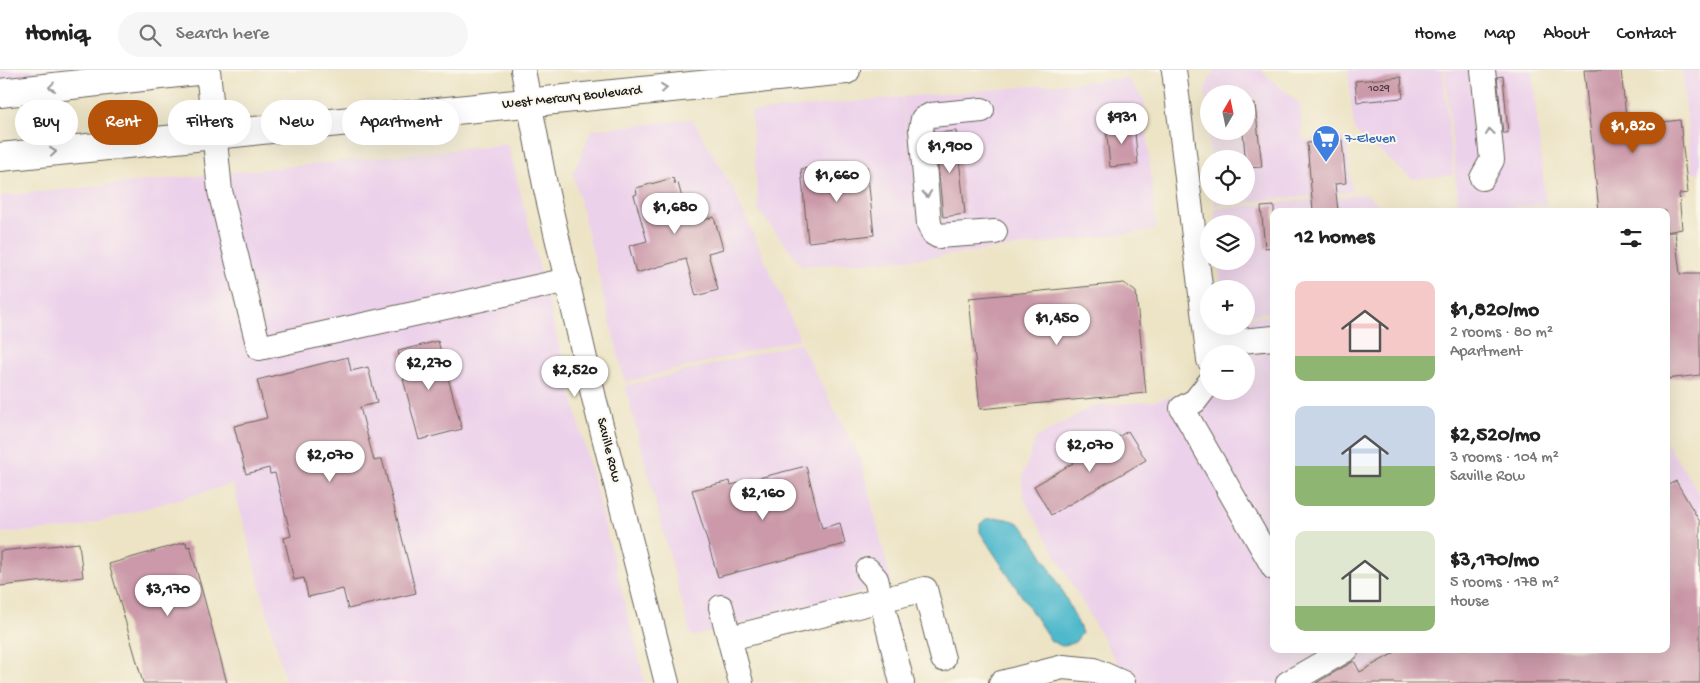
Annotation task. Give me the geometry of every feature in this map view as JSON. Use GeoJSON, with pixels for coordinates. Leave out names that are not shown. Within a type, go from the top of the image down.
{"type":"FeatureCollection","features":[{"type":"Feature","properties":{"kind":"main road"},"geometry":{"type":"LineString","coordinates":[[0,93],[207,70]]}},
{"type":"Feature","properties":{"kind":"main road","name":"West Mercury Boulevard"},"geometry":{"type":"LineString","coordinates":[[251,131],[846,70]]}},
{"type":"Feature","properties":{"kind":"main road","name":"West Mercury Boulevard"},"geometry":{"type":"LineString","coordinates":[[0,157],[168,140]]}},
{"type":"Feature","properties":{"kind":"street"},"geometry":{"type":"LineString","coordinates":[[207,70],[210,100]]}},
{"type":"Feature","properties":{"kind":"street","name":"Saville Row"},"geometry":{"type":"LineString","coordinates":[[523,70],[528,102],[596,404],[667,683]]}},
{"type":"Feature","properties":{"kind":"street"},"geometry":{"type":"LineString","coordinates":[[1174,70],[1207,345]]}},
{"type":"Feature","properties":{"kind":"street"},"geometry":{"type":"LineString","coordinates":[[1482,178],[1492,160],[1483,70]]}},
{"type":"Feature","properties":{"kind":"street"},"geometry":{"type":"LineString","coordinates":[[982,110],[931,114],[923,119],[921,129],[929,224],[933,233],[938,236],[995,232]]}},
{"type":"Feature","properties":{"kind":"street"},"geometry":{"type":"LineString","coordinates":[[215,145],[220,191],[259,348],[568,280]]}},
{"type":"Feature","properties":{"kind":"street"},"geometry":{"type":"LineString","coordinates":[[1241,345],[1270,339]]}},
{"type":"Feature","properties":{"kind":"street"},"geometry":{"type":"LineString","coordinates":[[1200,395],[1195,401],[1182,408],[1270,561]]}},
{"type":"Feature","properties":{"kind":"street"},"geometry":{"type":"LineString","coordinates":[[868,570],[876,579],[902,683]]}},
{"type":"Feature","properties":{"kind":"street"},"geometry":{"type":"LineString","coordinates":[[730,638],[925,589],[943,659]]}},
{"type":"Feature","properties":{"kind":"street"},"geometry":{"type":"LineString","coordinates":[[722,607],[741,683]]}},
{"type":"Feature","properties":{"kind":"street"},"geometry":{"type":"LineString","coordinates":[[1288,683],[1323,655]]}},
{"type":"Feature","properties":{"kind":"street"},"geometry":{"type":"LineString","coordinates":[[1001,683],[1063,667],[1094,670],[1123,683]]}},
{"type":"Feature","properties":{"kind":"shaded area"},"geometry":{"type":"Polygon","coordinates":[[[0,70],[212,70],[0,93],[0,70]]]}},
{"type":"Feature","properties":{"kind":"shaded area"},"geometry":{"type":"Polygon","coordinates":[[[1215,70],[1260,70],[1300,104],[1303,140],[1346,137],[1352,192],[1255,201],[1255,150],[1210,150],[1209,140],[1255,140],[1255,85],[1207,85],[1215,70]]]}},
{"type":"Feature","properties":{"kind":"shaded area"},"geometry":{"type":"Polygon","coordinates":[[[1348,70],[1443,70],[1453,175],[1412,179],[1354,130],[1348,70]]]}},
{"type":"Feature","properties":{"kind":"shaded area"},"geometry":{"type":"Polygon","coordinates":[[[1445,70],[1532,70],[1546,205],[1502,208],[1459,208],[1445,70]]]}},
{"type":"Feature","properties":{"kind":"shaded area"},"geometry":{"type":"Polygon","coordinates":[[[1682,70],[1700,70],[1700,172],[1692,172],[1682,70]]]}},
{"type":"Feature","properties":{"kind":"shaded area"},"geometry":{"type":"Polygon","coordinates":[[[1127,78],[1144,100],[1156,230],[914,259],[802,266],[759,211],[751,112],[902,97],[911,209],[903,97],[1127,78]]]}},
{"type":"Feature","properties":{"kind":"shaded area"},"geometry":{"type":"Polygon","coordinates":[[[692,119],[733,189],[800,339],[625,382],[573,174],[591,130],[692,119]]]}},
{"type":"Feature","properties":{"kind":"shaded area"},"geometry":{"type":"Polygon","coordinates":[[[508,144],[645,683],[286,683],[233,484],[76,528],[0,533],[0,196],[508,144]]]}},
{"type":"Feature","properties":{"kind":"shaded area"},"geometry":{"type":"Polygon","coordinates":[[[1366,194],[1382,208],[1270,208],[1270,312],[1255,314],[1255,280],[1220,280],[1220,270],[1255,270],[1255,215],[1215,215],[1215,209],[1366,194]]]}},
{"type":"Feature","properties":{"kind":"shaded area"},"geometry":{"type":"Polygon","coordinates":[[[1270,315],[1270,653],[1670,653],[1670,448],[1700,495],[1700,683],[1128,683],[1023,497],[1022,478],[1036,438],[1093,406],[1154,401],[1188,392],[1200,392],[1200,400],[1255,400],[1255,345],[1223,345],[1223,335],[1255,335],[1255,317],[1270,315]]]}},
{"type":"Feature","properties":{"kind":"shaded area"},"geometry":{"type":"Polygon","coordinates":[[[800,343],[860,458],[892,584],[691,637],[625,386],[800,343]]]}},
{"type":"Feature","properties":{"kind":"water"},"geometry":{"type":"Polygon","coordinates":[[[986,519],[1008,519],[1021,525],[1045,560],[1082,633],[1075,642],[1062,646],[1051,641],[980,532],[980,524],[986,519]]]}},
{"type":"Feature","properties":{"kind":"building"},"geometry":{"type":"Polygon","coordinates":[[[1584,70],[1621,70],[1627,126],[1680,120],[1688,193],[1679,194],[1682,229],[1670,231],[1670,208],[1599,208],[1584,70]]]}},
{"type":"Feature","properties":{"kind":"building"},"geometry":{"type":"Polygon","coordinates":[[[1503,76],[1508,133],[1503,133],[1497,77],[1503,76]]]}},
{"type":"Feature","properties":{"kind":"building"},"geometry":{"type":"Polygon","coordinates":[[[1401,77],[1403,98],[1357,102],[1355,81],[1401,77]]]}},
{"type":"Feature","properties":{"kind":"building"},"geometry":{"type":"Polygon","coordinates":[[[1255,104],[1262,167],[1255,167],[1255,150],[1245,150],[1244,140],[1255,140],[1255,104]]]}},
{"type":"Feature","properties":{"kind":"building"},"geometry":{"type":"Polygon","coordinates":[[[1134,123],[1138,164],[1110,167],[1106,126],[1134,123]]]}},
{"type":"Feature","properties":{"kind":"building"},"geometry":{"type":"Polygon","coordinates":[[[956,131],[965,214],[943,217],[935,133],[956,131]]]}},
{"type":"Feature","properties":{"kind":"building","name":"7-Eleven"},"geometry":{"type":"Polygon","coordinates":[[[1342,140],[1346,183],[1335,184],[1338,208],[1313,208],[1307,143],[1342,140]]]}},
{"type":"Feature","properties":{"kind":"building"},"geometry":{"type":"Polygon","coordinates":[[[863,164],[863,167],[867,167],[874,235],[808,242],[801,169],[863,164]]]}},
{"type":"Feature","properties":{"kind":"building"},"geometry":{"type":"Polygon","coordinates":[[[673,178],[675,184],[678,183],[689,224],[714,217],[723,249],[708,253],[718,290],[696,296],[686,259],[636,273],[629,246],[647,241],[634,195],[637,194],[636,188],[673,178]]]}},
{"type":"Feature","properties":{"kind":"building"},"geometry":{"type":"Polygon","coordinates":[[[1274,206],[1274,208],[1270,208],[1270,247],[1265,248],[1261,207],[1274,206]]]}},
{"type":"Feature","properties":{"kind":"building"},"geometry":{"type":"Polygon","coordinates":[[[1670,232],[1675,232],[1680,274],[1700,274],[1700,375],[1670,379],[1670,232]]]}},
{"type":"Feature","properties":{"kind":"building"},"geometry":{"type":"Polygon","coordinates":[[[1124,283],[1136,292],[1146,393],[980,409],[969,298],[1124,283]]]}},
{"type":"Feature","properties":{"kind":"building"},"geometry":{"type":"Polygon","coordinates":[[[438,341],[462,429],[419,440],[403,379],[405,379],[398,351],[438,341]]]}},
{"type":"Feature","properties":{"kind":"building"},"geometry":{"type":"Polygon","coordinates":[[[348,357],[351,371],[368,367],[377,403],[360,407],[374,461],[382,459],[416,593],[348,609],[343,589],[308,597],[304,578],[294,580],[284,538],[291,536],[275,473],[270,474],[269,468],[246,474],[234,426],[267,418],[257,380],[348,357]]]}},
{"type":"Feature","properties":{"kind":"building"},"geometry":{"type":"Polygon","coordinates":[[[1128,431],[1146,460],[1051,515],[1034,486],[1073,463],[1071,460],[1088,451],[1090,454],[1128,431]]]}},
{"type":"Feature","properties":{"kind":"building"},"geometry":{"type":"Polygon","coordinates":[[[806,466],[822,528],[840,523],[845,544],[718,577],[692,490],[730,481],[731,485],[806,466]]]}},
{"type":"Feature","properties":{"kind":"building"},"geometry":{"type":"Polygon","coordinates":[[[1676,481],[1700,522],[1700,683],[1316,683],[1354,661],[1360,672],[1394,653],[1670,653],[1670,484],[1676,481]]]}},
{"type":"Feature","properties":{"kind":"building"},"geometry":{"type":"Polygon","coordinates":[[[186,542],[187,547],[190,546],[227,683],[143,683],[109,564],[186,542]]]}},
{"type":"Feature","properties":{"kind":"building"},"geometry":{"type":"Polygon","coordinates":[[[79,543],[83,577],[0,586],[0,551],[79,543]]]}},
{"type":"Feature","properties":{"kind":"place","name":"7-Eleven"},"geometry":{"type":"Point","coordinates":[1326,163]}}]}
